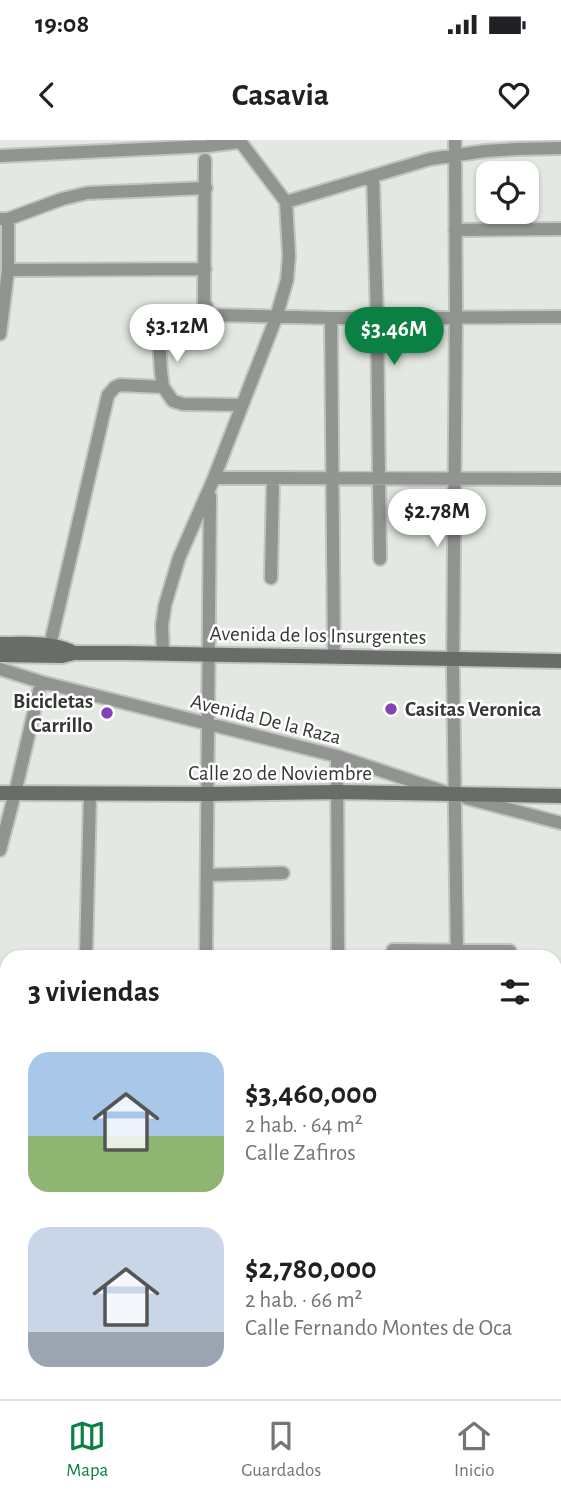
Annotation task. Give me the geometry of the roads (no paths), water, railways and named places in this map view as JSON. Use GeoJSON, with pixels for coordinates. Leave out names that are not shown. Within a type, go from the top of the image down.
{"type":"FeatureCollection","features":[{"type":"Feature","properties":{"kind":"main road"},"geometry":{"type":"LineString","coordinates":[[0,644],[48,651]]}},
{"type":"Feature","properties":{"kind":"main road","name":"Avenida de los Insurgentes"},"geometry":{"type":"LineString","coordinates":[[48,651],[60,647],[75,653],[561,661]]}},
{"type":"Feature","properties":{"kind":"main road"},"geometry":{"type":"LineString","coordinates":[[0,655],[48,651]]}},
{"type":"Feature","properties":{"kind":"main road","name":"Calle 20 de Noviembre"},"geometry":{"type":"LineString","coordinates":[[0,793],[338,792],[561,796]]}},
{"type":"Feature","properties":{"kind":"street"},"geometry":{"type":"LineString","coordinates":[[454,140],[456,317],[453,659],[457,950]]}},
{"type":"Feature","properties":{"kind":"street"},"geometry":{"type":"LineString","coordinates":[[0,156],[206,146],[240,141],[286,202],[289,268],[287,280],[276,318],[212,484],[179,558],[165,605],[162,625],[163,653]]}},
{"type":"Feature","properties":{"kind":"street"},"geometry":{"type":"LineString","coordinates":[[286,202],[455,154],[561,148]]}},
{"type":"Feature","properties":{"kind":"street"},"geometry":{"type":"LineString","coordinates":[[205,160],[204,302],[214,315],[276,318],[561,317]]}},
{"type":"Feature","properties":{"kind":"street"},"geometry":{"type":"LineString","coordinates":[[373,176],[380,559]]}},
{"type":"Feature","properties":{"kind":"street"},"geometry":{"type":"LineString","coordinates":[[0,334],[8,270],[4,219],[51,202],[87,193],[206,188]]}},
{"type":"Feature","properties":{"kind":"street"},"geometry":{"type":"LineString","coordinates":[[455,230],[561,229]]}},
{"type":"Feature","properties":{"kind":"street"},"geometry":{"type":"LineString","coordinates":[[8,270],[205,270]]}},
{"type":"Feature","properties":{"kind":"street"},"geometry":{"type":"LineString","coordinates":[[331,318],[334,657]]}},
{"type":"Feature","properties":{"kind":"street"},"geometry":{"type":"LineString","coordinates":[[159,340],[160,372],[163,387],[169,397],[177,403],[242,405]]}},
{"type":"Feature","properties":{"kind":"street"},"geometry":{"type":"LineString","coordinates":[[48,651],[108,395],[120,385],[163,387]]}},
{"type":"Feature","properties":{"kind":"street"},"geometry":{"type":"LineString","coordinates":[[212,484],[273,479],[561,479]]}},
{"type":"Feature","properties":{"kind":"street"},"geometry":{"type":"LineString","coordinates":[[271,578],[273,479]]}},
{"type":"Feature","properties":{"kind":"street"},"geometry":{"type":"LineString","coordinates":[[206,950],[212,484]]}},
{"type":"Feature","properties":{"kind":"street","name":"Avenida De la Raza"},"geometry":{"type":"LineString","coordinates":[[0,669],[41,682],[337,756],[456,795],[561,823]]}},
{"type":"Feature","properties":{"kind":"street"},"geometry":{"type":"LineString","coordinates":[[0,850],[41,682]]}},
{"type":"Feature","properties":{"kind":"street"},"geometry":{"type":"LineString","coordinates":[[337,756],[338,950]]}},
{"type":"Feature","properties":{"kind":"street"},"geometry":{"type":"LineString","coordinates":[[86,950],[90,794]]}},
{"type":"Feature","properties":{"kind":"street"},"geometry":{"type":"LineString","coordinates":[[207,875],[283,873]]}},
{"type":"Feature","properties":{"kind":"place","name":"Casitas Veronica"},"geometry":{"type":"Point","coordinates":[391,709]}},
{"type":"Feature","properties":{"kind":"place","name":"Bicicletas Carrillo"},"geometry":{"type":"Point","coordinates":[107,713]}}]}
